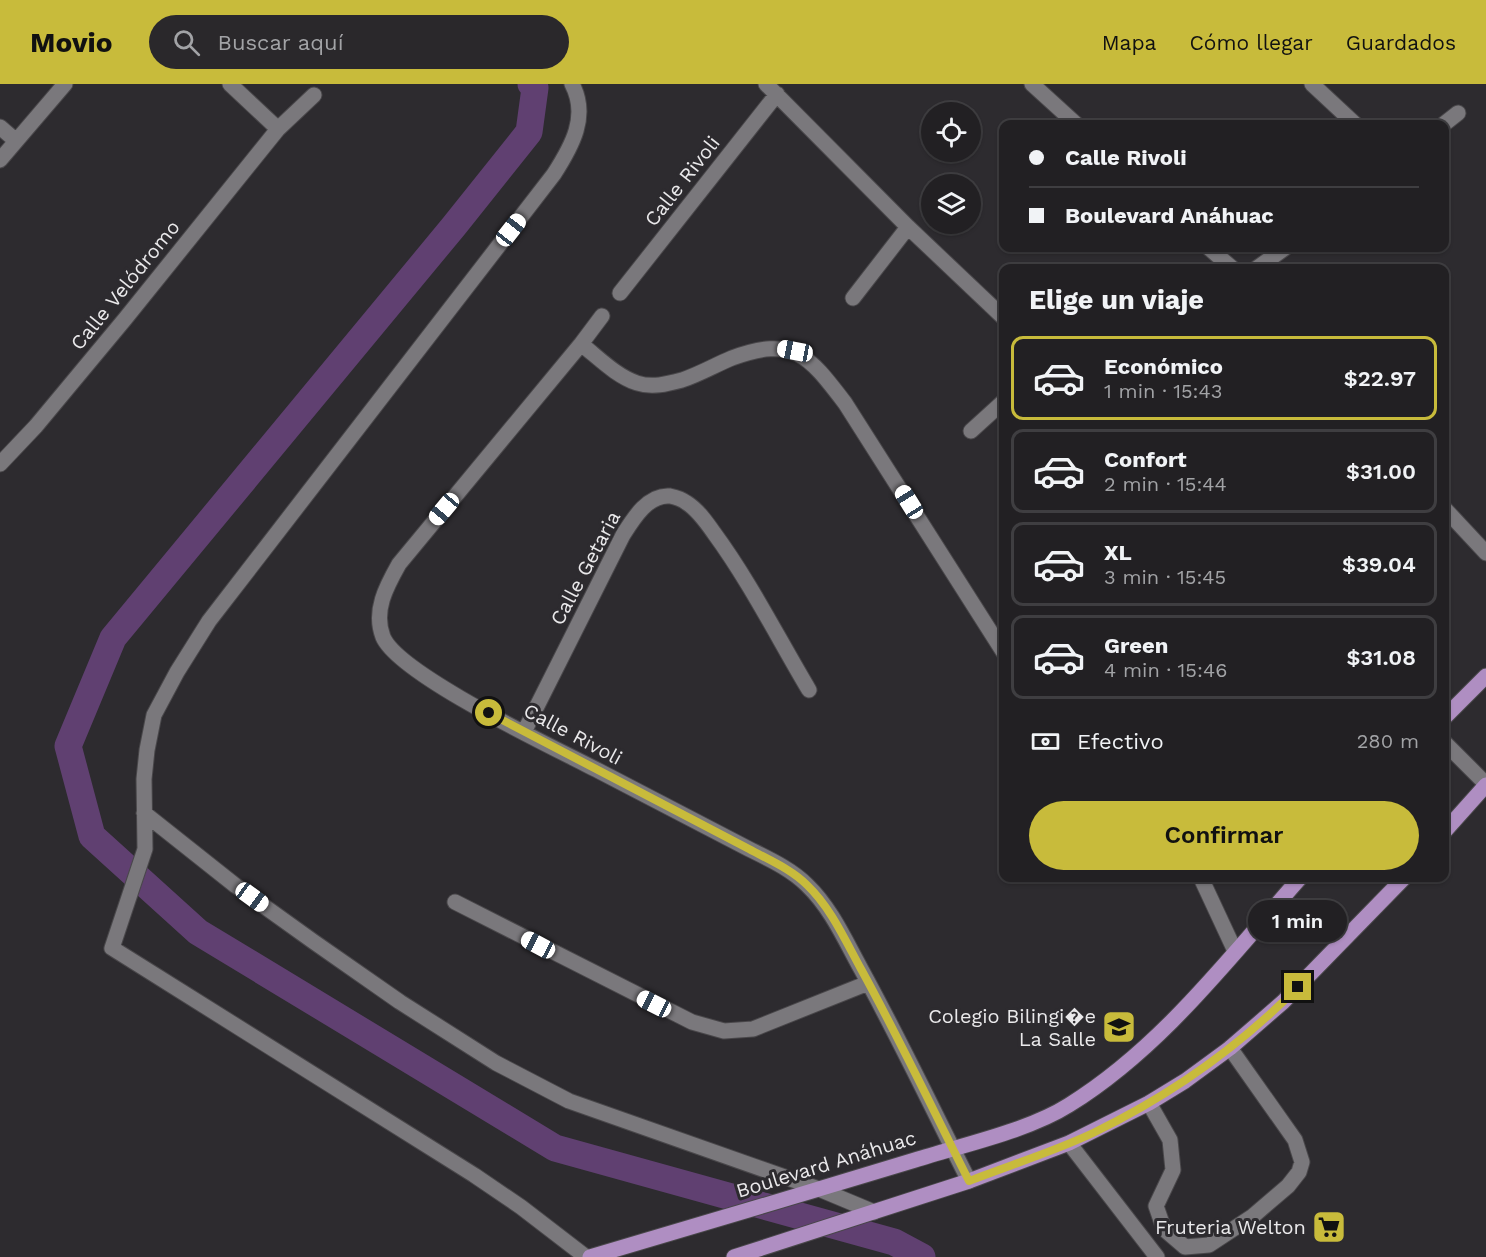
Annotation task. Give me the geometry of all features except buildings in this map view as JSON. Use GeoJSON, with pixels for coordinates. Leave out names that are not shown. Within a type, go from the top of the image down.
{"type":"FeatureCollection","features":[{"type":"Feature","properties":{"kind":"main road"},"geometry":{"type":"LineString","coordinates":[[1449,713],[1486,676]]}},
{"type":"Feature","properties":{"kind":"main road"},"geometry":{"type":"LineString","coordinates":[[1449,826],[1486,785]]}},
{"type":"Feature","properties":{"kind":"main road","name":"Boulevard Anáhuac"},"geometry":{"type":"LineString","coordinates":[[588,1257],[952,1148],[1040,1119],[1067,1106],[1143,1050],[1197,995],[1296,882]]}},
{"type":"Feature","properties":{"kind":"main road"},"geometry":{"type":"LineString","coordinates":[[737,1256],[969,1181],[1069,1143],[1149,1103],[1185,1081],[1230,1048],[1283,1002],[1400,882]]}},
{"type":"Feature","properties":{"kind":"street"},"geometry":{"type":"LineString","coordinates":[[0,160],[65,84]]}},
{"type":"Feature","properties":{"kind":"street"},"geometry":{"type":"LineString","coordinates":[[230,84],[278,129]]}},
{"type":"Feature","properties":{"kind":"street"},"geometry":{"type":"LineString","coordinates":[[572,84],[577,96],[579,122],[572,147],[554,174],[209,621],[177,672],[154,715],[144,779],[145,849],[112,948],[474,1175],[588,1257]]}},
{"type":"Feature","properties":{"kind":"street"},"geometry":{"type":"LineString","coordinates":[[1032,84],[1072,120]]}},
{"type":"Feature","properties":{"kind":"street"},"geometry":{"type":"LineString","coordinates":[[1312,84],[1351,120]]}},
{"type":"Feature","properties":{"kind":"street"},"geometry":{"type":"LineString","coordinates":[[771,89],[908,227],[999,313]]}},
{"type":"Feature","properties":{"kind":"street","name":"Calle Rivoli"},"geometry":{"type":"LineString","coordinates":[[620,293],[771,89]]}},
{"type":"Feature","properties":{"kind":"street","name":"Calle Velódromo"},"geometry":{"type":"LineString","coordinates":[[0,465],[36,426],[125,319],[278,129],[314,95]]}},
{"type":"Feature","properties":{"kind":"street"},"geometry":{"type":"LineString","coordinates":[[1449,120],[1458,113]]}},
{"type":"Feature","properties":{"kind":"street"},"geometry":{"type":"LineString","coordinates":[[0,128],[15,141]]}},
{"type":"Feature","properties":{"kind":"street"},"geometry":{"type":"LineString","coordinates":[[853,298],[908,227]]}},
{"type":"Feature","properties":{"kind":"street"},"geometry":{"type":"LineString","coordinates":[[1214,252],[1227,264]]}},
{"type":"Feature","properties":{"kind":"street"},"geometry":{"type":"LineString","coordinates":[[1263,264],[1279,252]]}},
{"type":"Feature","properties":{"kind":"street","name":"Calle Rivoli"},"geometry":{"type":"LineString","coordinates":[[602,316],[399,564],[386,587],[380,606],[380,625],[384,639],[397,654],[418,671],[453,693],[749,849],[786,869],[807,884],[824,903],[868,982],[969,1181]]}},
{"type":"Feature","properties":{"kind":"street"},"geometry":{"type":"LineString","coordinates":[[581,344],[623,377],[638,384],[653,386],[691,377],[731,359],[775,348],[795,351],[808,360],[845,403],[999,645]]}},
{"type":"Feature","properties":{"kind":"street"},"geometry":{"type":"LineString","coordinates":[[971,431],[999,406]]}},
{"type":"Feature","properties":{"kind":"street","name":"Calle Getaria"},"geometry":{"type":"LineString","coordinates":[[524,732],[623,535],[637,514],[660,497],[670,496],[688,503],[704,520],[724,547],[809,690]]}},
{"type":"Feature","properties":{"kind":"street"},"geometry":{"type":"LineString","coordinates":[[1449,513],[1486,553]]}},
{"type":"Feature","properties":{"kind":"street"},"geometry":{"type":"LineString","coordinates":[[1449,747],[1486,785]]}},
{"type":"Feature","properties":{"kind":"street"},"geometry":{"type":"LineString","coordinates":[[144,813],[314,942],[399,1002],[496,1063],[568,1101],[819,1189],[868,1214]]}},
{"type":"Feature","properties":{"kind":"street"},"geometry":{"type":"LineString","coordinates":[[1204,882],[1235,951]]}},
{"type":"Feature","properties":{"kind":"street"},"geometry":{"type":"LineString","coordinates":[[455,902],[692,1022],[717,1030],[753,1029],[868,982]]}},
{"type":"Feature","properties":{"kind":"street"},"geometry":{"type":"LineString","coordinates":[[1149,1103],[1170,1140],[1173,1170],[1156,1206],[1164,1229],[1185,1248],[1209,1245],[1253,1216],[1282,1191],[1299,1172],[1302,1162],[1295,1140],[1230,1048]]}},
{"type":"Feature","properties":{"kind":"street"},"geometry":{"type":"LineString","coordinates":[[1069,1143],[1157,1257]]}},
{"type":"Feature","properties":{"kind":"waterway"},"geometry":{"type":"LineString","coordinates":[[531,84],[535,88],[529,132],[113,638],[68,746],[92,836],[198,932],[555,1148],[894,1242],[922,1257]]}},
{"type":"Feature","properties":{"kind":"place","name":"Colegio Bilingi�e La Salle"},"geometry":{"type":"Point","coordinates":[1119,1027]}},
{"type":"Feature","properties":{"kind":"place","name":"Fruteria Welton"},"geometry":{"type":"Point","coordinates":[1329,1227]}},
{"type":"Feature","properties":{"kind":"route"},"geometry":{"type":"LineString","coordinates":[[489,713],[749,849],[786,869],[807,884],[824,903],[837,925],[969,1181],[1094,1133],[1149,1103],[1185,1081],[1230,1048],[1298,987]]}}]}
